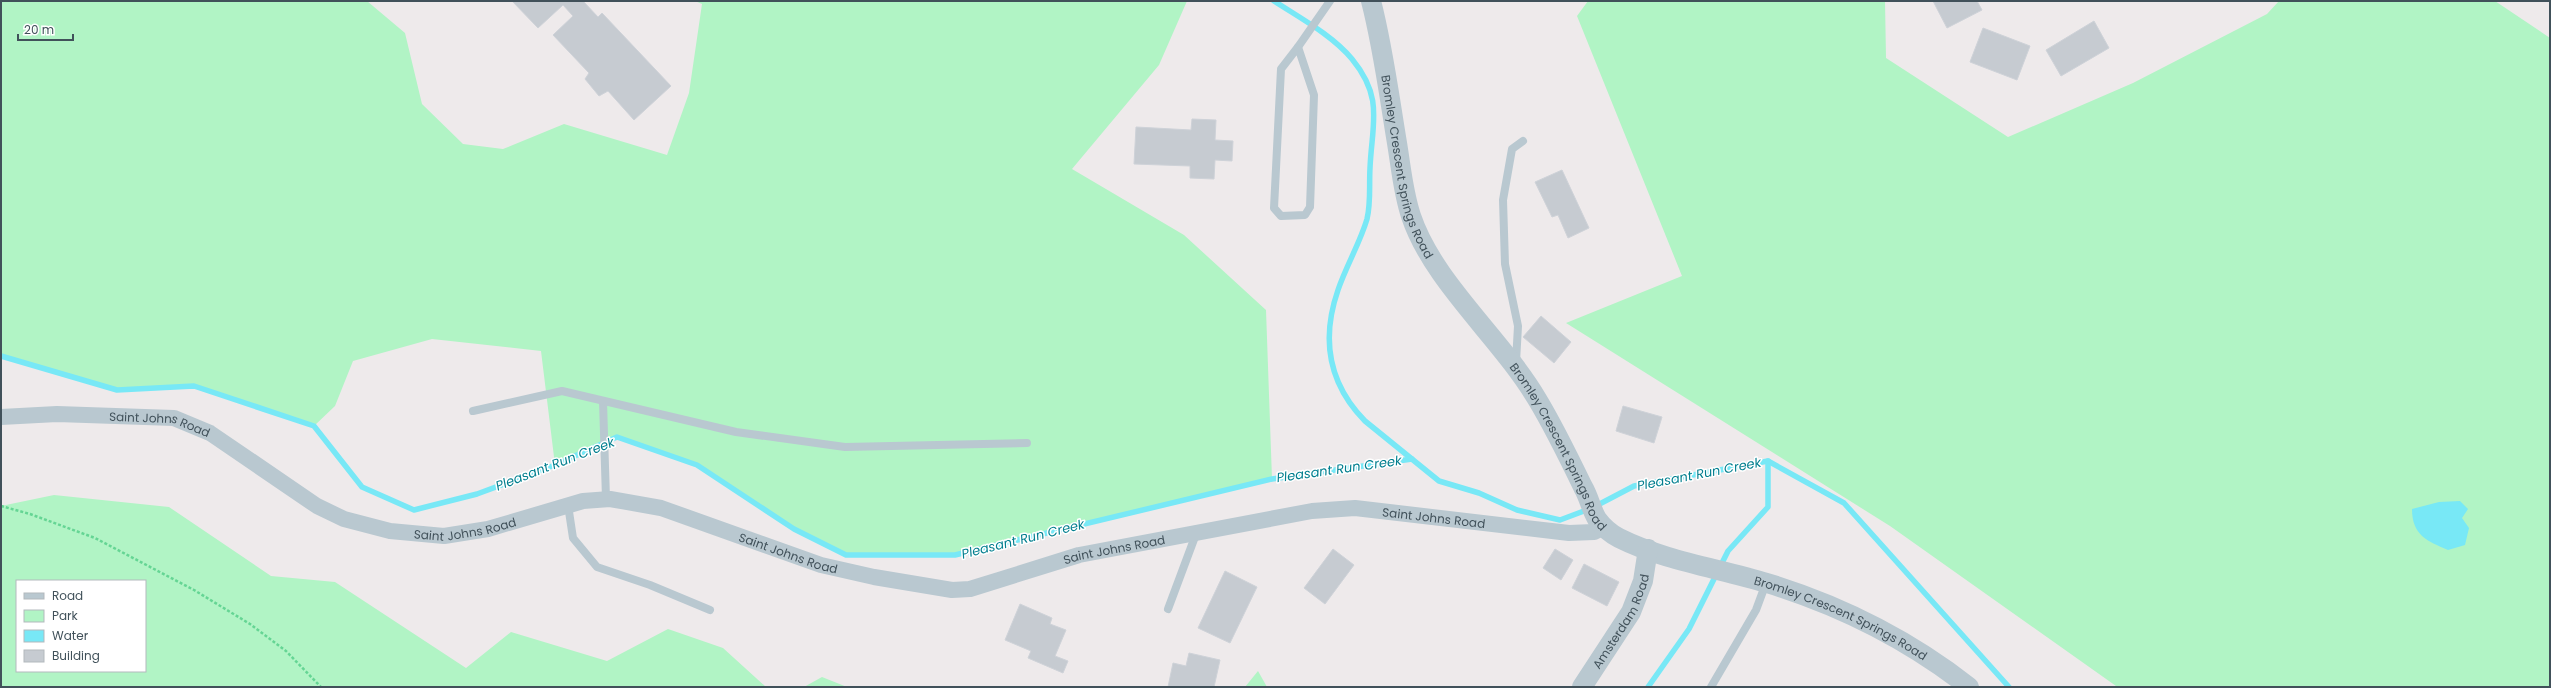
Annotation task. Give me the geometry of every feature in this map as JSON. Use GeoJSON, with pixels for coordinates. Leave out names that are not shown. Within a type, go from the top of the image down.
{"type":"FeatureCollection","features":[{"type":"Feature","properties":{"kind":"street","name":"Bromley Crescent Springs Road"},"geometry":{"type":"LineString","coordinates":[[1371,1],[1380,38],[1404,192],[1411,217],[1425,246],[1442,273],[1516,366],[1537,399],[1600,522],[1617,538],[1648,550],[1766,583],[1834,606],[1921,653],[1968,687]]}},
{"type":"Feature","properties":{"kind":"street","name":"Saint Johns Road"},"geometry":{"type":"LineString","coordinates":[[1,417],[56,414],[174,418],[210,432],[317,506],[344,519],[390,532],[444,536],[488,529],[582,500],[636,502],[661,508],[821,564],[874,577],[952,590],[970,589],[1079,555],[1312,511],[1355,508],[1569,533],[1594,532],[1600,522]]}},
{"type":"Feature","properties":{"kind":"street","name":"Amsterdam Road"},"geometry":{"type":"LineString","coordinates":[[1582,687],[1631,612],[1643,580],[1648,550]]}},
{"type":"Feature","properties":{"kind":"lane"},"geometry":{"type":"LineString","coordinates":[[1298,47],[1314,95],[1310,207],[1306,215],[1282,216],[1274,208],[1281,69],[1330,1]]}},
{"type":"Feature","properties":{"kind":"lane"},"geometry":{"type":"LineString","coordinates":[[1516,366],[1518,326],[1505,264],[1503,200],[1512,149],[1523,141]]}},
{"type":"Feature","properties":{"kind":"lane"},"geometry":{"type":"LineString","coordinates":[[473,411],[562,391],[736,432],[846,448],[1027,442]]}},
{"type":"Feature","properties":{"kind":"lane"},"geometry":{"type":"LineString","coordinates":[[604,401],[606,500]]}},
{"type":"Feature","properties":{"kind":"lane"},"geometry":{"type":"LineString","coordinates":[[568,505],[573,538],[597,567],[650,585],[710,610]]}},
{"type":"Feature","properties":{"kind":"lane"},"geometry":{"type":"LineString","coordinates":[[1168,609],[1196,534]]}},
{"type":"Feature","properties":{"kind":"lane"},"geometry":{"type":"LineString","coordinates":[[1711,687],[1756,610],[1766,583]]}},
{"type":"Feature","properties":{"kind":"path"},"geometry":{"type":"LineString","coordinates":[[1,506],[30,514],[96,538],[194,590],[250,624],[286,651],[321,687]]}},
{"type":"Feature","properties":{"kind":"green space"},"geometry":{"type":"Polygon","coordinates":[[[1,1],[367,1],[405,33],[422,104],[463,144],[503,149],[564,124],[667,155],[689,93],[702,4],[695,1],[1187,1],[1159,65],[1072,169],[1184,235],[1266,310],[1272,479],[955,555],[846,555],[794,529],[697,465],[617,437],[555,465],[541,351],[432,339],[353,361],[335,406],[314,426],[194,386],[117,390],[1,356],[1,1]]]}},
{"type":"Feature","properties":{"kind":"green space"},"geometry":{"type":"Polygon","coordinates":[[[1588,1],[1885,1],[1886,58],[2008,137],[2133,83],[2267,14],[2279,1],[2495,1],[2550,38],[2550,687],[2116,686],[1890,526],[1566,323],[1682,276],[1577,16],[1588,1]]]}},
{"type":"Feature","properties":{"kind":"green space"},"geometry":{"type":"Polygon","coordinates":[[[54,495],[169,507],[271,576],[335,582],[466,668],[511,632],[607,661],[668,629],[723,648],[766,687],[1,687],[1,506],[54,495]]]}},
{"type":"Feature","properties":{"kind":"green space"},"geometry":{"type":"Polygon","coordinates":[[[1258,671],[1267,687],[1245,687],[1258,671]]]}},
{"type":"Feature","properties":{"kind":"green space"},"geometry":{"type":"Polygon","coordinates":[[[822,677],[847,687],[804,687],[822,677]]]}},
{"type":"Feature","properties":{"kind":"water"},"geometry":{"type":"Polygon","coordinates":[[[2460,501],[2468,509],[2462,518],[2469,528],[2465,545],[2448,550],[2422,536],[2415,525],[2412,509],[2439,502],[2460,501]]]}},
{"type":"Feature","properties":{"kind":"building"},"geometry":{"type":"Polygon","coordinates":[[[512,1],[583,1],[598,17],[602,13],[671,86],[634,120],[608,91],[599,96],[585,79],[589,73],[553,35],[573,16],[563,5],[538,28],[512,1]]]}},
{"type":"Feature","properties":{"kind":"building"},"geometry":{"type":"Polygon","coordinates":[[[1933,1],[1977,1],[1982,10],[1947,28],[1933,1]]]}},
{"type":"Feature","properties":{"kind":"building"},"geometry":{"type":"Polygon","coordinates":[[[2094,21],[2109,48],[2061,76],[2046,50],[2094,21]]]}},
{"type":"Feature","properties":{"kind":"building"},"geometry":{"type":"Polygon","coordinates":[[[1983,28],[2030,46],[2017,80],[1970,62],[1983,28]]]}},
{"type":"Feature","properties":{"kind":"building"},"geometry":{"type":"Polygon","coordinates":[[[1192,119],[1216,120],[1215,140],[1233,141],[1232,161],[1215,160],[1214,179],[1190,178],[1190,166],[1134,164],[1136,127],[1191,130],[1192,119]]]}},
{"type":"Feature","properties":{"kind":"building"},"geometry":{"type":"Polygon","coordinates":[[[1562,170],[1589,228],[1568,238],[1558,215],[1552,217],[1535,182],[1562,170]]]}},
{"type":"Feature","properties":{"kind":"building"},"geometry":{"type":"Polygon","coordinates":[[[1541,316],[1571,342],[1554,363],[1523,337],[1541,316]]]}},
{"type":"Feature","properties":{"kind":"building"},"geometry":{"type":"Polygon","coordinates":[[[1623,406],[1662,417],[1654,443],[1616,431],[1623,406]]]}},
{"type":"Feature","properties":{"kind":"building"},"geometry":{"type":"Polygon","coordinates":[[[1333,549],[1354,565],[1325,604],[1304,588],[1333,549]]]}},
{"type":"Feature","properties":{"kind":"building"},"geometry":{"type":"Polygon","coordinates":[[[1555,549],[1573,560],[1561,580],[1543,568],[1555,549]]]}},
{"type":"Feature","properties":{"kind":"building"},"geometry":{"type":"Polygon","coordinates":[[[1584,564],[1619,582],[1607,606],[1572,588],[1584,564]]]}},
{"type":"Feature","properties":{"kind":"building"},"geometry":{"type":"Polygon","coordinates":[[[1225,571],[1257,587],[1230,643],[1198,628],[1225,571]]]}},
{"type":"Feature","properties":{"kind":"building"},"geometry":{"type":"Polygon","coordinates":[[[1020,604],[1052,618],[1050,624],[1066,630],[1055,656],[1068,661],[1063,673],[1028,658],[1031,651],[1005,640],[1020,604]]]}},
{"type":"Feature","properties":{"kind":"building"},"geometry":{"type":"Polygon","coordinates":[[[1189,653],[1220,660],[1214,687],[1168,687],[1173,663],[1186,666],[1189,653]]]}},
{"type":"Feature","properties":{"kind":"waterway","name":"Pleasant Run Creek"},"geometry":{"type":"LineString","coordinates":[[1274,1],[1315,27],[1344,50],[1362,73],[1369,86],[1372,99],[1374,124],[1367,219],[1361,237],[1338,290],[1333,308],[1329,343],[1331,360],[1336,376],[1343,391],[1365,421],[1439,481],[1479,493],[1517,510],[1560,520],[1592,508],[1634,486],[1768,461],[1844,503],[2009,687]]}},
{"type":"Feature","properties":{"kind":"waterway","name":"Pleasant Run Creek"},"geometry":{"type":"LineString","coordinates":[[1,356],[117,390],[194,386],[314,426],[362,487],[414,510],[477,494],[555,465],[617,437],[697,465],[794,529],[846,555],[955,555],[1272,479],[1412,459]]}},
{"type":"Feature","properties":{"kind":"waterway"},"geometry":{"type":"LineString","coordinates":[[1648,687],[1689,629],[1728,551],[1768,507],[1768,461]]}}]}
